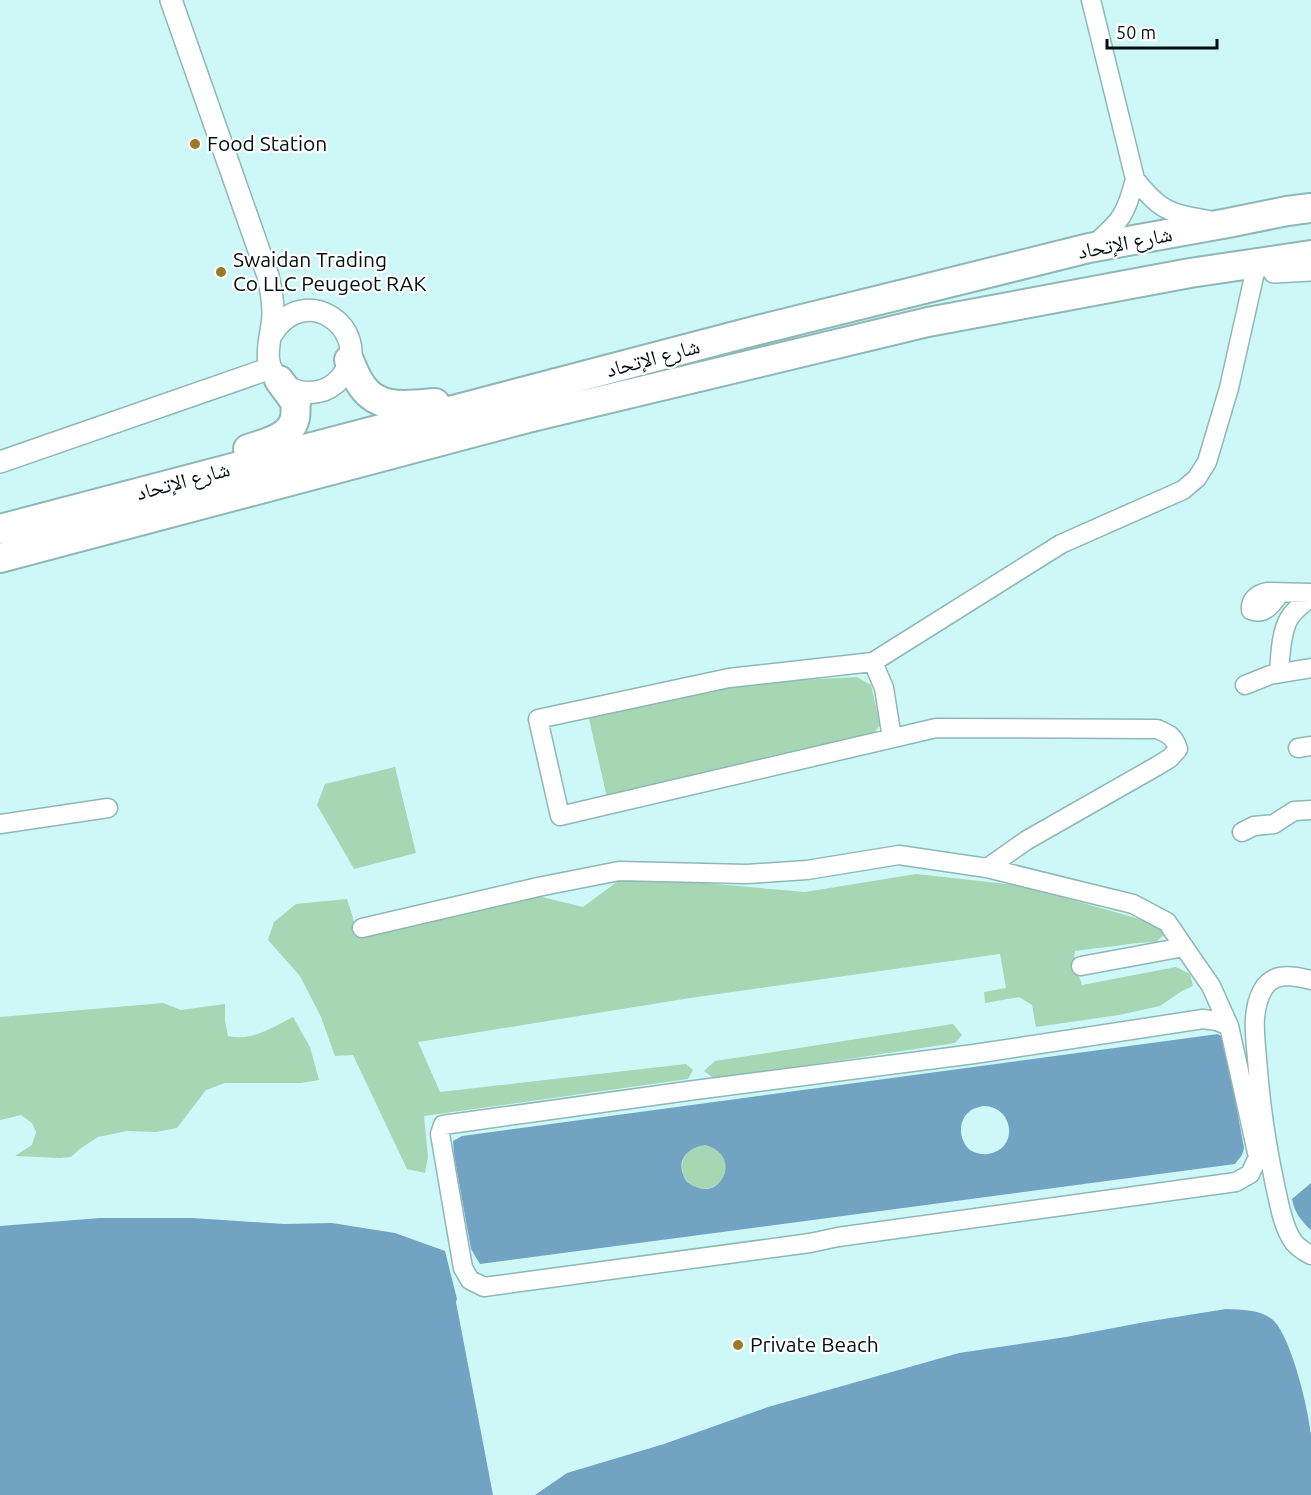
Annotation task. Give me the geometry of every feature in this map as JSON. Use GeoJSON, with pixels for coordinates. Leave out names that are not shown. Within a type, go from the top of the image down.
{"type":"FeatureCollection","features":[{"type":"Feature","properties":{"kind":"highway","name":"شارع الإتحاد"},"geometry":{"type":"LineString","coordinates":[[0,530],[769,327],[1089,248],[1311,208]]}},
{"type":"Feature","properties":{"kind":"highway","name":"شارع الإتحاد"},"geometry":{"type":"LineString","coordinates":[[0,558],[539,415],[928,322],[1190,273],[1311,255]]}},
{"type":"Feature","properties":{"kind":"highway"},"geometry":{"type":"LineString","coordinates":[[349,360],[362,386],[375,399],[391,405],[415,405],[518,394]]}},
{"type":"Feature","properties":{"kind":"highway"},"geometry":{"type":"LineString","coordinates":[[92,505],[156,480],[274,440],[287,433],[295,419],[296,403],[275,374]]}},
{"type":"Feature","properties":{"kind":"street"},"geometry":{"type":"LineString","coordinates":[[171,0],[268,276],[273,305],[268,357],[275,374],[296,391],[317,393],[330,388],[348,367],[349,340],[342,327],[322,312],[310,310],[297,312],[286,317],[271,335]]}},
{"type":"Feature","properties":{"kind":"street"},"geometry":{"type":"LineString","coordinates":[[1091,0],[1135,178],[1149,197],[1169,211],[1228,223]]}},
{"type":"Feature","properties":{"kind":"street"},"geometry":{"type":"LineString","coordinates":[[1089,248],[1119,222],[1129,203],[1135,178]]}},
{"type":"Feature","properties":{"kind":"street"},"geometry":{"type":"LineString","coordinates":[[1190,273],[1311,270]]}},
{"type":"Feature","properties":{"kind":"street"},"geometry":{"type":"LineString","coordinates":[[987,868],[1026,840],[1170,758],[1178,749],[1176,741],[1170,734],[1157,729],[936,728],[560,816],[538,719],[729,678],[873,662],[1061,544],[1183,490],[1197,478],[1207,462],[1229,388],[1255,272]]}},
{"type":"Feature","properties":{"kind":"street"},"geometry":{"type":"LineString","coordinates":[[268,276],[280,290],[310,310]]}},
{"type":"Feature","properties":{"kind":"street"},"geometry":{"type":"LineString","coordinates":[[0,462],[275,374]]}},
{"type":"Feature","properties":{"kind":"street"},"geometry":{"type":"LineString","coordinates":[[1280,593],[1311,593]]}},
{"type":"Feature","properties":{"kind":"street"},"geometry":{"type":"LineString","coordinates":[[1279,673],[1286,624],[1291,615],[1311,597]]}},
{"type":"Feature","properties":{"kind":"street"},"geometry":{"type":"LineString","coordinates":[[873,662],[884,688],[892,738]]}},
{"type":"Feature","properties":{"kind":"street"},"geometry":{"type":"LineString","coordinates":[[1245,685],[1279,673],[1311,668]]}},
{"type":"Feature","properties":{"kind":"street"},"geometry":{"type":"LineString","coordinates":[[0,824],[108,808]]}},
{"type":"Feature","properties":{"kind":"street"},"geometry":{"type":"LineString","coordinates":[[1242,832],[1254,826],[1274,824],[1294,811],[1311,810]]}},
{"type":"Feature","properties":{"kind":"street"},"geometry":{"type":"LineString","coordinates":[[362,928],[538,887],[619,871],[747,874],[807,870],[899,855],[987,868],[1133,904],[1167,922],[1211,986],[1229,1026],[1258,1157],[1250,1174],[1236,1182],[484,1287],[470,1280],[463,1268],[440,1134],[443,1125],[974,1054],[1203,1019],[1229,1026]]}},
{"type":"Feature","properties":{"kind":"street"},"geometry":{"type":"LineString","coordinates":[[1081,966],[1184,947]]}},
{"type":"Feature","properties":{"kind":"street"},"geometry":{"type":"LineString","coordinates":[[1311,980],[1286,976],[1268,983],[1260,996],[1255,1016],[1259,1090],[1279,1202],[1291,1239],[1311,1256]]}},
{"type":"Feature","properties":{"kind":"green space"},"geometry":{"type":"Polygon","coordinates":[[[857,677],[871,685],[880,725],[866,743],[608,802],[587,710],[742,683],[857,677]]]}},
{"type":"Feature","properties":{"kind":"green space"},"geometry":{"type":"Polygon","coordinates":[[[395,767],[416,853],[354,869],[317,805],[325,784],[395,767]]]}},
{"type":"Feature","properties":{"kind":"green space"},"geometry":{"type":"Polygon","coordinates":[[[916,874],[1024,886],[1160,925],[1164,935],[1156,942],[1075,951],[1074,961],[1082,985],[1176,967],[1190,974],[1193,986],[1160,1006],[1119,1015],[1036,1027],[1032,1005],[1019,997],[985,1003],[984,992],[1006,988],[1000,954],[690,998],[418,1042],[440,1092],[686,1064],[693,1070],[688,1079],[424,1116],[428,1157],[425,1173],[407,1169],[353,1055],[335,1056],[321,1017],[300,976],[268,940],[274,922],[296,904],[347,899],[359,937],[534,895],[583,907],[625,876],[805,892],[916,874]]]}},
{"type":"Feature","properties":{"kind":"green space"},"geometry":{"type":"Polygon","coordinates":[[[163,1003],[181,1010],[225,1004],[228,1036],[237,1037],[262,1032],[293,1017],[310,1047],[319,1080],[301,1083],[225,1083],[206,1090],[177,1128],[156,1132],[127,1131],[98,1137],[71,1157],[15,1156],[32,1145],[36,1132],[32,1123],[21,1115],[0,1120],[0,1017],[163,1003]]]}},
{"type":"Feature","properties":{"kind":"green space"},"geometry":{"type":"Polygon","coordinates":[[[953,1024],[962,1035],[955,1043],[715,1079],[704,1071],[715,1061],[953,1024]]]}},
{"type":"Feature","properties":{"kind":"green space"},"geometry":{"type":"Polygon","coordinates":[[[704,1145],[720,1151],[726,1167],[720,1183],[704,1189],[688,1183],[682,1167],[688,1151],[704,1145]]]}},
{"type":"Feature","properties":{"kind":"water"},"geometry":{"type":"Polygon","coordinates":[[[1218,1034],[1224,1039],[1244,1148],[1235,1164],[480,1264],[471,1249],[454,1155],[453,1141],[462,1136],[1218,1034]],[[982,1106],[973,1109],[964,1117],[961,1134],[970,1150],[986,1154],[998,1151],[1005,1145],[1009,1128],[1007,1120],[1001,1113],[993,1108],[982,1106]],[[705,1145],[694,1148],[686,1154],[682,1168],[688,1182],[706,1189],[714,1187],[720,1181],[726,1165],[723,1157],[716,1150],[705,1145]]]}},
{"type":"Feature","properties":{"kind":"water"},"geometry":{"type":"Polygon","coordinates":[[[1311,1183],[1311,1230],[1299,1216],[1292,1199],[1311,1183]]]}},
{"type":"Feature","properties":{"kind":"water"},"geometry":{"type":"Polygon","coordinates":[[[100,1218],[192,1218],[284,1224],[332,1223],[395,1233],[445,1251],[457,1299],[493,1495],[0,1495],[0,1226],[100,1218]]]}},
{"type":"Feature","properties":{"kind":"water"},"geometry":{"type":"Polygon","coordinates":[[[1226,1309],[1252,1311],[1269,1317],[1281,1330],[1287,1343],[1303,1392],[1311,1435],[1311,1495],[535,1495],[567,1473],[664,1444],[768,1407],[959,1353],[1226,1309]]]}},
{"type":"Feature","properties":{"kind":"place","name":"Food Station"},"geometry":{"type":"Point","coordinates":[195,144]}},
{"type":"Feature","properties":{"kind":"place","name":"Swaidan Trading Co LLC Peugeot RAK"},"geometry":{"type":"Point","coordinates":[221,272]}},
{"type":"Feature","properties":{"kind":"place","name":"Private Beach"},"geometry":{"type":"Point","coordinates":[738,1345]}}]}
